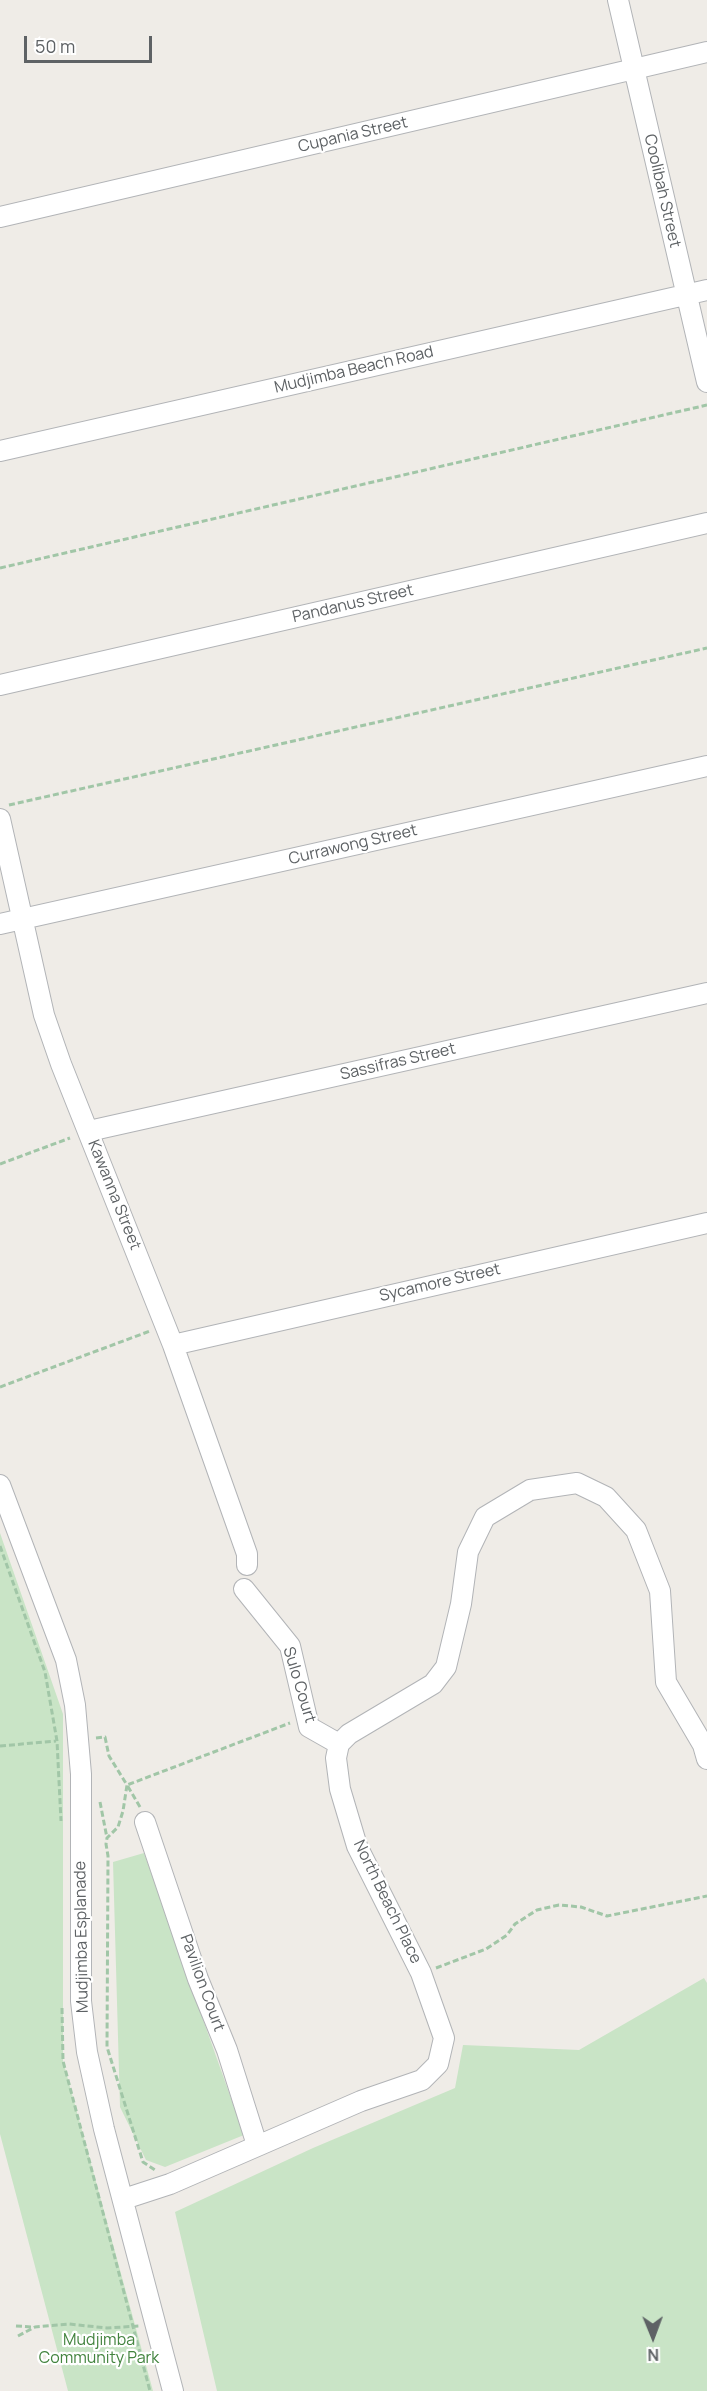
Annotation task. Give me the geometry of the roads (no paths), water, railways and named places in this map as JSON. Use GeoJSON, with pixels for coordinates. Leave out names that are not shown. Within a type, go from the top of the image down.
{"type":"FeatureCollection","features":[{"type":"Feature","properties":{"kind":"street","name":"Coolibah Street"},"geometry":{"type":"LineString","coordinates":[[618,0],[707,382]]}},
{"type":"Feature","properties":{"kind":"street","name":"Cupania Street"},"geometry":{"type":"LineString","coordinates":[[0,217],[707,52]]}},
{"type":"Feature","properties":{"kind":"street","name":"Mudjimba Beach Road"},"geometry":{"type":"LineString","coordinates":[[0,451],[707,290]]}},
{"type":"Feature","properties":{"kind":"street","name":"Pandanus Street"},"geometry":{"type":"LineString","coordinates":[[0,685],[707,523]]}},
{"type":"Feature","properties":{"kind":"street","name":"Currawong Street"},"geometry":{"type":"LineString","coordinates":[[0,924],[707,766]]}},
{"type":"Feature","properties":{"kind":"street","name":"Kawanna Street"},"geometry":{"type":"LineString","coordinates":[[0,819],[44,1015],[61,1064],[173,1345],[247,1554],[247,1565]]}},
{"type":"Feature","properties":{"kind":"street","name":"Sassifras Street"},"geometry":{"type":"LineString","coordinates":[[89,1131],[707,993]]}},
{"type":"Feature","properties":{"kind":"street","name":"Sycamore Street"},"geometry":{"type":"LineString","coordinates":[[173,1345],[707,1223]]}},
{"type":"Feature","properties":{"kind":"street"},"geometry":{"type":"LineString","coordinates":[[339,1744],[349,1734],[433,1684],[446,1667],[461,1604],[468,1552],[485,1517],[530,1490],[577,1483],[606,1497],[636,1530],[660,1591],[666,1682],[703,1745],[707,1759]]}},
{"type":"Feature","properties":{"kind":"street","name":"Mudjimba Esplanade"},"geometry":{"type":"LineString","coordinates":[[0,1485],[66,1660],[75,1705],[87,1739],[81,2001],[83,2029],[92,2082],[173,2391]]}},
{"type":"Feature","properties":{"kind":"street","name":"Sulo Court"},"geometry":{"type":"LineString","coordinates":[[244,1589],[290,1646],[309,1727],[339,1744]]}},
{"type":"Feature","properties":{"kind":"street","name":"North Beach Place"},"geometry":{"type":"LineString","coordinates":[[124,2199],[170,2184],[361,2101],[422,2080],[438,2064],[444,2038],[422,1973],[357,1846],[340,1789],[336,1758],[339,1744]]}},
{"type":"Feature","properties":{"kind":"street","name":"Pavilion Court"},"geometry":{"type":"LineString","coordinates":[[145,1821],[198,1979],[227,2050],[257,2145]]}},
{"type":"Feature","properties":{"kind":"park label","name":"Mudjimba Community Park"},"geometry":{"type":"Point","coordinates":[99,2350]}}]}
